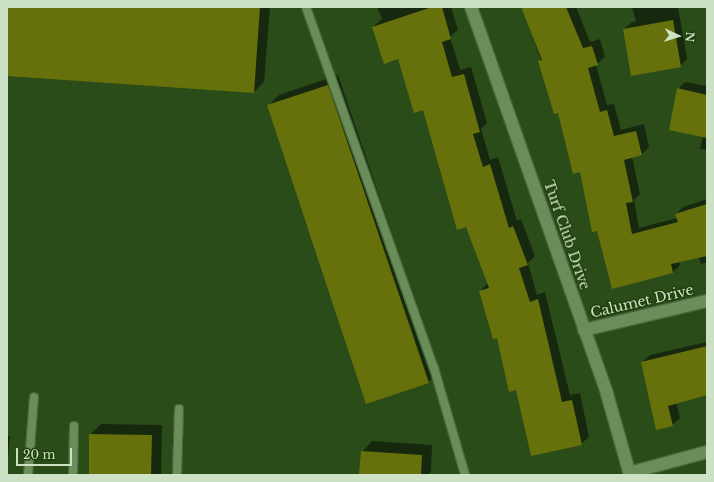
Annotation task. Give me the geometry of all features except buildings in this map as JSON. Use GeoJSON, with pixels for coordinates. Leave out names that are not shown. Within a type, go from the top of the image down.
{"type":"FeatureCollection","features":[{"type":"Feature","properties":{"kind":"street","name":"Turf Club Drive"},"geometry":{"type":"LineString","coordinates":[[471,7],[607,394],[630,474]]}},
{"type":"Feature","properties":{"kind":"street","name":"Calumet Drive"},"geometry":{"type":"LineString","coordinates":[[584,330],[707,301]]}},
{"type":"Feature","properties":{"kind":"street"},"geometry":{"type":"LineString","coordinates":[[630,474],[707,452]]}},
{"type":"Feature","properties":{"kind":"lane"},"geometry":{"type":"LineString","coordinates":[[306,7],[434,368],[465,475]]}},
{"type":"Feature","properties":{"kind":"lane"},"geometry":{"type":"LineString","coordinates":[[28,475],[34,397]]}},
{"type":"Feature","properties":{"kind":"lane"},"geometry":{"type":"LineString","coordinates":[[177,475],[179,409]]}},
{"type":"Feature","properties":{"kind":"lane"},"geometry":{"type":"LineString","coordinates":[[73,475],[74,426]]}}]}
